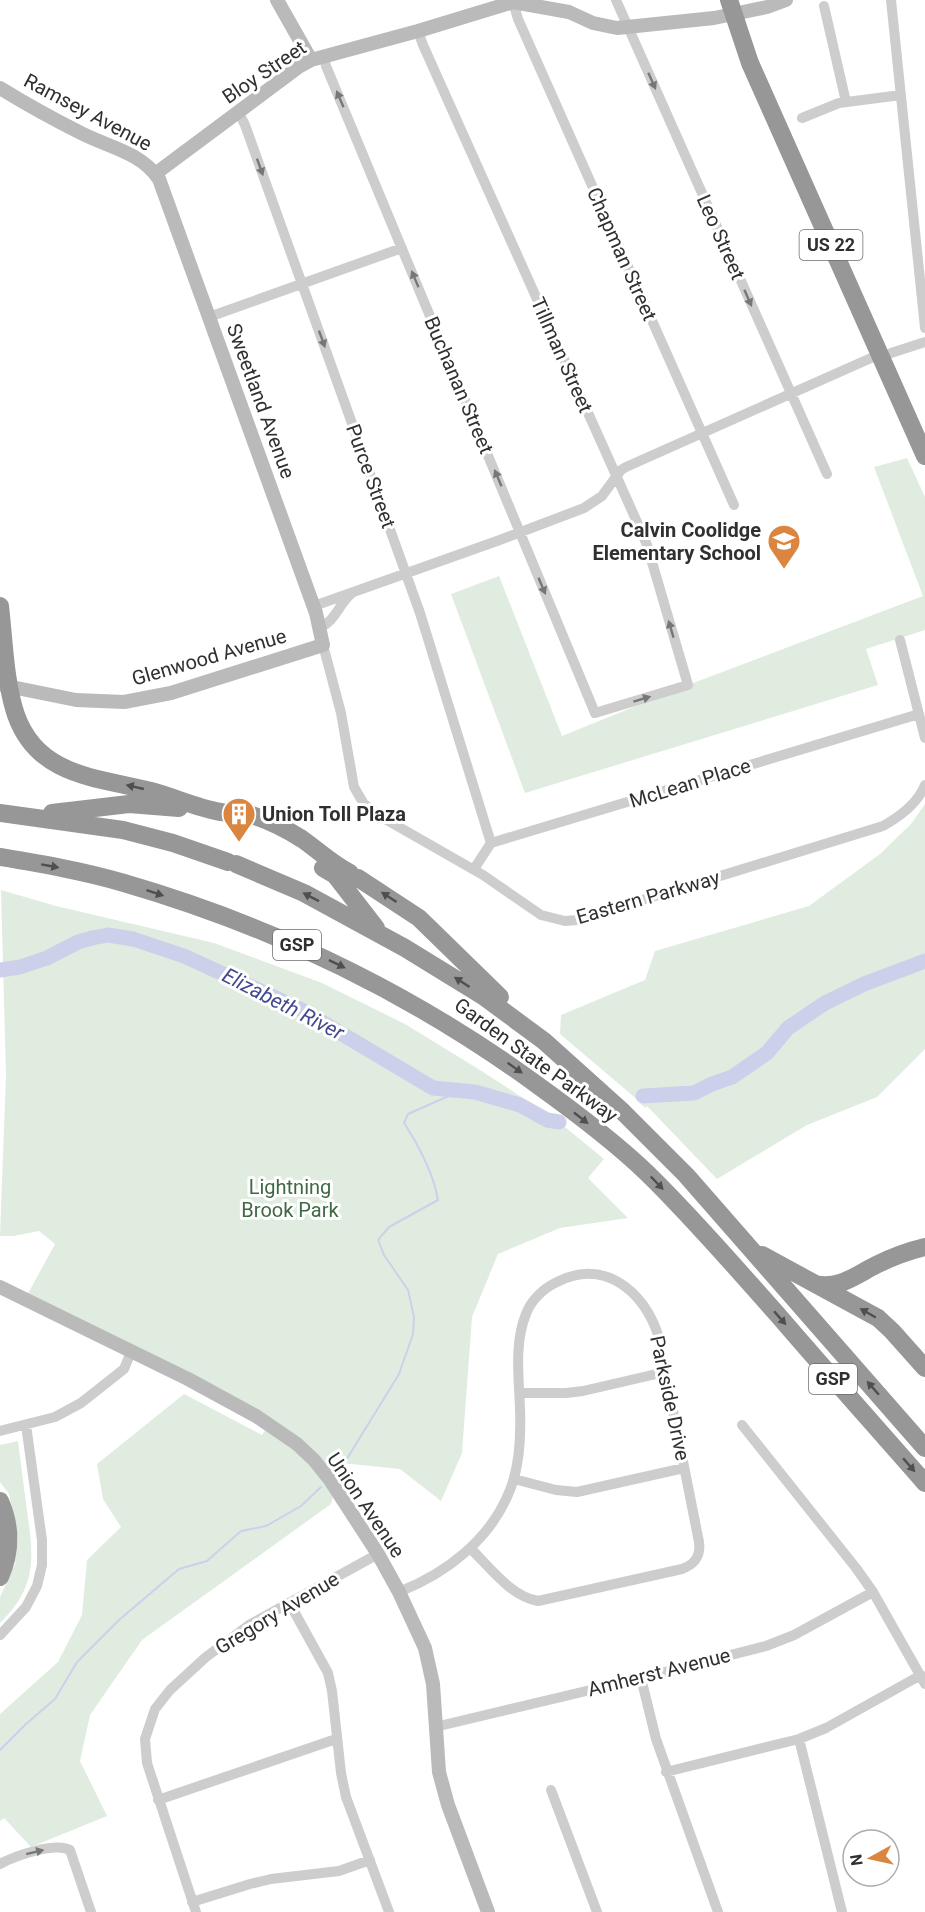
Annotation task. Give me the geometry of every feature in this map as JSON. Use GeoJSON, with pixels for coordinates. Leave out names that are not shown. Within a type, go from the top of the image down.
{"type":"FeatureCollection","features":[{"type":"Feature","properties":{"kind":"highway","name":"US 22"},"geometry":{"type":"LineString","coordinates":[[729,0],[750,63],[885,353],[925,429]]}},
{"type":"Feature","properties":{"kind":"highway","name":"US 22"},"geometry":{"type":"LineString","coordinates":[[741,0],[753,40],[885,353],[925,456]]}},
{"type":"Feature","properties":{"kind":"highway"},"geometry":{"type":"LineString","coordinates":[[0,606],[12,699],[22,729],[40,752],[69,771],[164,794],[216,811],[288,843],[334,875],[381,935]]}},
{"type":"Feature","properties":{"kind":"highway"},"geometry":{"type":"LineString","coordinates":[[28,816],[129,804],[246,814],[278,826],[300,838],[328,861],[420,918],[544,1041]]}},
{"type":"Feature","properties":{"kind":"highway","name":"Garden State Parkway"},"geometry":{"type":"LineString","coordinates":[[0,813],[123,830],[232,863],[304,893],[381,935],[475,991],[544,1041],[642,1129],[753,1250],[925,1448]]}},
{"type":"Feature","properties":{"kind":"highway","name":"Garden State Parkway"},"geometry":{"type":"LineString","coordinates":[[0,856],[69,869],[124,883],[213,912],[300,947],[384,987],[481,1044],[549,1092],[614,1144],[648,1175],[716,1244],[925,1484]]}},
{"type":"Feature","properties":{"kind":"highway"},"geometry":{"type":"LineString","coordinates":[[805,1279],[824,1286],[837,1284],[891,1258],[925,1247]]}},
{"type":"Feature","properties":{"kind":"highway"},"geometry":{"type":"LineString","coordinates":[[753,1250],[878,1318],[925,1368]]}},
{"type":"Feature","properties":{"kind":"highway"},"geometry":{"type":"LineString","coordinates":[[0,1501],[6,1518],[9,1540],[0,1577]]}},
{"type":"Feature","properties":{"kind":"street"},"geometry":{"type":"LineString","coordinates":[[277,0],[317,58]]}},
{"type":"Feature","properties":{"kind":"street","name":"Leo Street"},"geometry":{"type":"LineString","coordinates":[[616,0],[827,474]]}},
{"type":"Feature","properties":{"kind":"street","name":"Bloy Street"},"geometry":{"type":"LineString","coordinates":[[155,174],[300,66],[317,58],[418,31],[485,5],[517,1],[566,6],[599,25],[628,28],[714,18],[767,7],[786,0]]}},
{"type":"Feature","properties":{"kind":"street"},"geometry":{"type":"LineString","coordinates":[[891,0],[925,328]]}},
{"type":"Feature","properties":{"kind":"street","name":"Chapman Street"},"geometry":{"type":"LineString","coordinates":[[517,1],[518,19],[734,505]]}},
{"type":"Feature","properties":{"kind":"street"},"geometry":{"type":"LineString","coordinates":[[824,6],[846,102]]}},
{"type":"Feature","properties":{"kind":"street","name":"Tillman Street"},"geometry":{"type":"LineString","coordinates":[[418,31],[647,545],[688,685],[595,713]]}},
{"type":"Feature","properties":{"kind":"street","name":"Buchanan Street"},"geometry":{"type":"LineString","coordinates":[[317,58],[326,66],[595,713]]}},
{"type":"Feature","properties":{"kind":"street","name":"Ramsey Avenue"},"geometry":{"type":"LineString","coordinates":[[0,88],[94,140],[140,159],[155,174]]}},
{"type":"Feature","properties":{"kind":"street"},"geometry":{"type":"LineString","coordinates":[[802,118],[824,108],[846,102],[901,95]]}},
{"type":"Feature","properties":{"kind":"street","name":"Purce Street"},"geometry":{"type":"LineString","coordinates":[[239,113],[420,613],[492,843]]}},
{"type":"Feature","properties":{"kind":"street","name":"Sweetland Avenue"},"geometry":{"type":"LineString","coordinates":[[155,174],[164,191],[314,606],[322,645]]}},
{"type":"Feature","properties":{"kind":"street"},"geometry":{"type":"LineString","coordinates":[[209,317],[402,248]]}},
{"type":"Feature","properties":{"kind":"street"},"geometry":{"type":"LineString","coordinates":[[314,606],[520,532],[595,502],[626,467],[885,353],[925,342]]}},
{"type":"Feature","properties":{"kind":"street"},"geometry":{"type":"LineString","coordinates":[[320,628],[329,622],[346,598],[354,592]]}},
{"type":"Feature","properties":{"kind":"street"},"geometry":{"type":"LineString","coordinates":[[900,640],[925,738]]}},
{"type":"Feature","properties":{"kind":"street","name":"Glenwood Avenue"},"geometry":{"type":"LineString","coordinates":[[0,684],[76,700],[124,702],[171,693],[322,645]]}},
{"type":"Feature","properties":{"kind":"street","name":"Eastern Parkway"},"geometry":{"type":"LineString","coordinates":[[322,645],[338,702],[353,781],[360,799],[378,815],[474,869],[541,915],[565,921],[577,920],[884,826],[902,814],[925,785]]}},
{"type":"Feature","properties":{"kind":"street","name":"McLean Place"},"geometry":{"type":"LineString","coordinates":[[492,843],[919,714]]}},
{"type":"Feature","properties":{"kind":"street"},"geometry":{"type":"LineString","coordinates":[[474,869],[492,843]]}},
{"type":"Feature","properties":{"kind":"street","name":"Parkside Drive"},"geometry":{"type":"LineString","coordinates":[[399,1592],[434,1576],[470,1548],[491,1524],[501,1508],[514,1479],[520,1433],[520,1335],[531,1304],[552,1284],[563,1279],[596,1274],[614,1279],[640,1302],[654,1322],[700,1548],[695,1562],[689,1566],[538,1601],[523,1597],[512,1590],[470,1548]]}},
{"type":"Feature","properties":{"kind":"street","name":"Union Avenue"},"geometry":{"type":"LineString","coordinates":[[0,1287],[188,1379],[256,1416],[297,1444],[333,1483],[378,1554],[416,1626],[433,1684],[439,1772],[443,1790],[488,1912]]}},
{"type":"Feature","properties":{"kind":"street"},"geometry":{"type":"LineString","coordinates":[[0,1431],[54,1417],[81,1402],[124,1369],[132,1352]]}},
{"type":"Feature","properties":{"kind":"street"},"geometry":{"type":"LineString","coordinates":[[520,1393],[583,1391],[665,1372]]}},
{"type":"Feature","properties":{"kind":"street"},"geometry":{"type":"LineString","coordinates":[[0,1635],[29,1602],[37,1586],[42,1564],[42,1540],[26,1425]]}},
{"type":"Feature","properties":{"kind":"street"},"geometry":{"type":"LineString","coordinates":[[666,1772],[799,1739],[923,1680],[873,1592],[843,1550],[742,1425]]}},
{"type":"Feature","properties":{"kind":"street"},"geometry":{"type":"LineString","coordinates":[[514,1479],[556,1490],[577,1492],[684,1468]]}},
{"type":"Feature","properties":{"kind":"street","name":"Gregory Avenue"},"geometry":{"type":"LineString","coordinates":[[194,1907],[147,1763],[145,1747],[149,1723],[159,1702],[170,1689],[230,1638],[378,1554]]}},
{"type":"Feature","properties":{"kind":"street","name":"Amherst Avenue"},"geometry":{"type":"LineString","coordinates":[[435,1727],[780,1641],[873,1592]]}},
{"type":"Feature","properties":{"kind":"street"},"geometry":{"type":"LineString","coordinates":[[290,1604],[328,1673],[332,1691],[340,1773],[346,1797],[389,1912]]}},
{"type":"Feature","properties":{"kind":"street"},"geometry":{"type":"LineString","coordinates":[[641,1677],[653,1730],[666,1772],[718,1912]]}},
{"type":"Feature","properties":{"kind":"street"},"geometry":{"type":"LineString","coordinates":[[158,1800],[336,1739]]}},
{"type":"Feature","properties":{"kind":"street"},"geometry":{"type":"LineString","coordinates":[[799,1739],[842,1912]]}},
{"type":"Feature","properties":{"kind":"street"},"geometry":{"type":"LineString","coordinates":[[551,1790],[597,1912]]}},
{"type":"Feature","properties":{"kind":"street"},"geometry":{"type":"LineString","coordinates":[[0,1864],[11,1858],[56,1847],[70,1850],[91,1912]]}},
{"type":"Feature","properties":{"kind":"street"},"geometry":{"type":"LineString","coordinates":[[194,1907],[250,1884],[271,1879],[339,1871],[370,1860]]}},
{"type":"Feature","properties":{"kind":"green space"},"geometry":{"type":"Polygon","coordinates":[[[907,458],[925,497],[925,630],[866,649],[878,685],[525,793],[451,594],[499,576],[562,736],[688,685],[923,596],[874,467],[907,458]]]}},
{"type":"Feature","properties":{"kind":"green space"},"geometry":{"type":"Polygon","coordinates":[[[925,804],[925,1049],[877,1097],[807,1125],[717,1179],[647,1106],[645,1108],[560,1034],[561,1015],[645,980],[655,951],[809,906],[880,854],[911,824],[925,804]]]}},
{"type":"Feature","properties":{"kind":"green space","name":"Lightning Brook Park"},"geometry":{"type":"Polygon","coordinates":[[[1,890],[56,906],[214,943],[322,983],[405,1024],[554,1118],[604,1159],[588,1178],[628,1218],[560,1228],[498,1254],[472,1317],[462,1453],[441,1501],[400,1469],[341,1463],[331,1504],[142,1640],[90,1715],[80,1761],[107,1816],[31,1847],[4,1818],[0,1821],[0,1714],[58,1662],[82,1615],[87,1560],[121,1527],[103,1499],[97,1464],[184,1394],[262,1435],[269,1424],[25,1299],[55,1244],[39,1231],[0,1236],[6,1075],[1,890]]]}},
{"type":"Feature","properties":{"kind":"green space"},"geometry":{"type":"Polygon","coordinates":[[[18,1441],[31,1543],[30,1571],[21,1597],[0,1623],[0,1597],[15,1564],[18,1538],[9,1494],[0,1482],[0,1445],[18,1441]]]}},
{"type":"Feature","properties":{"kind":"waterway","name":"Elizabeth River"},"geometry":{"type":"LineString","coordinates":[[0,970],[20,967],[47,958],[78,942],[92,938],[108,935],[133,939],[184,956],[300,1009],[433,1088],[475,1092],[520,1105],[547,1120],[559,1122]]}},
{"type":"Feature","properties":{"kind":"waterway","name":"Elizabeth River"},"geometry":{"type":"LineString","coordinates":[[643,1096],[694,1093],[732,1077],[767,1053],[788,1028],[825,1003],[864,984],[925,961]]}},
{"type":"Feature","properties":{"kind":"waterway"},"geometry":{"type":"LineString","coordinates":[[336,1472],[348,1457],[399,1374],[413,1334],[414,1317],[408,1290],[384,1255],[378,1240],[389,1227],[438,1200],[425,1160],[404,1123],[408,1114],[460,1091]]}},
{"type":"Feature","properties":{"kind":"waterway"},"geometry":{"type":"LineString","coordinates":[[0,1750],[55,1699],[77,1662],[119,1620],[179,1569],[207,1561],[241,1531],[266,1526],[301,1506],[321,1487]]}},
{"type":"Feature","properties":{"kind":"tunnel"},"geometry":{"type":"LineString","coordinates":[[242,822],[250,825]]}},
{"type":"Feature","properties":{"kind":"place","name":"Calvin Coolidge Elementary School"},"geometry":{"type":"Point","coordinates":[784,570]}},
{"type":"Feature","properties":{"kind":"place","name":"Union Toll Plaza"},"geometry":{"type":"Point","coordinates":[239,843]}}]}
